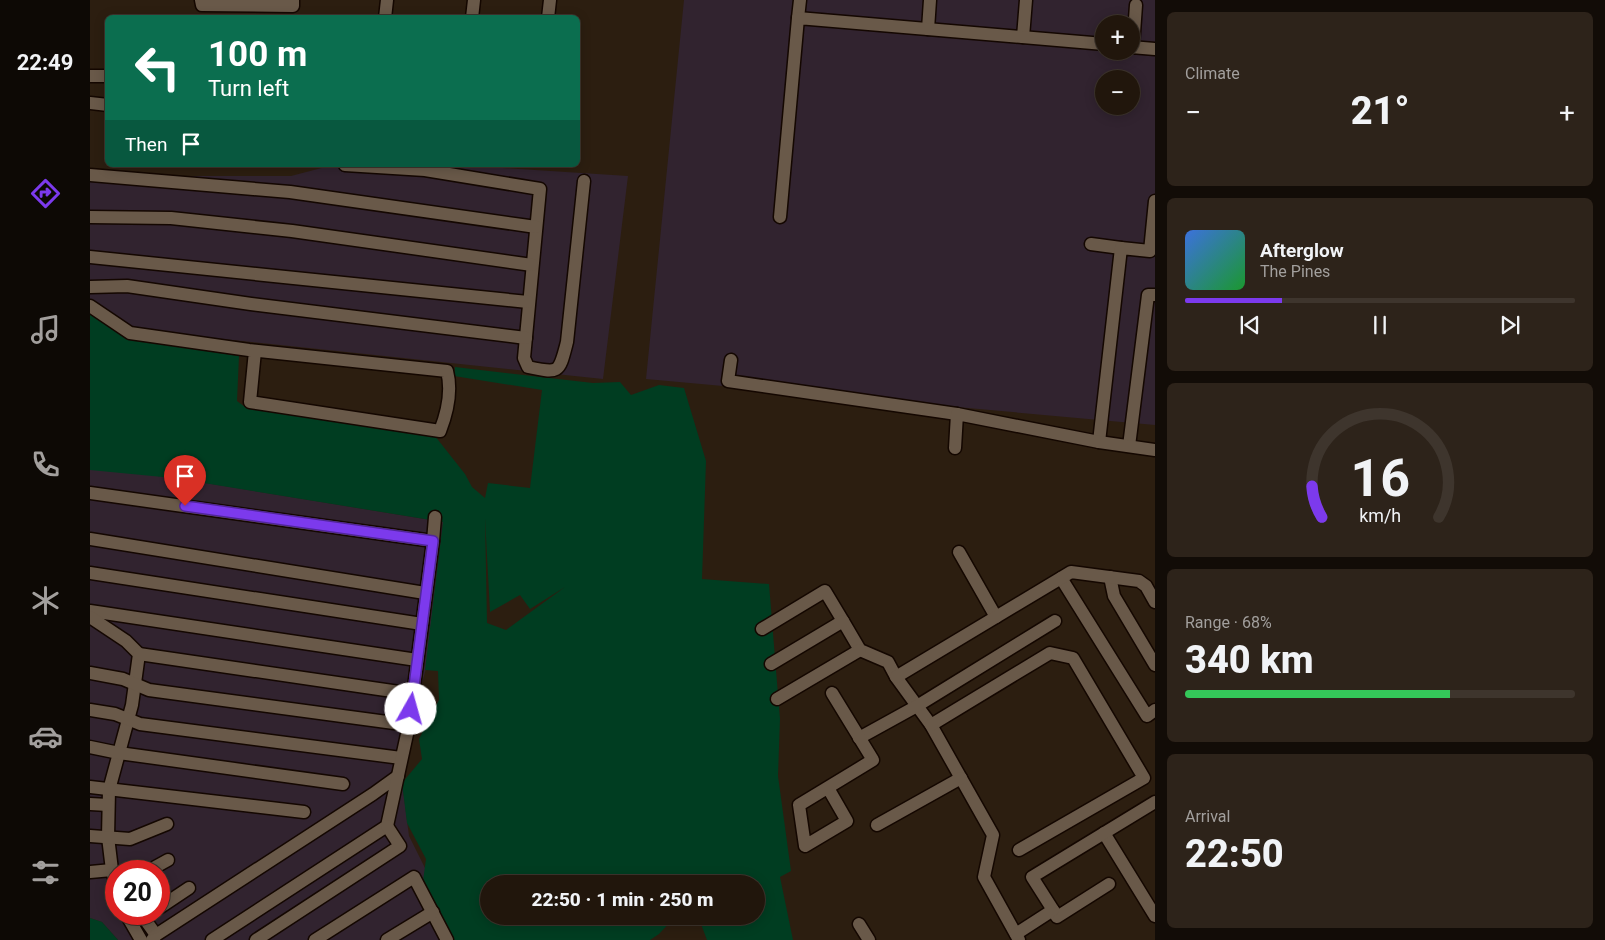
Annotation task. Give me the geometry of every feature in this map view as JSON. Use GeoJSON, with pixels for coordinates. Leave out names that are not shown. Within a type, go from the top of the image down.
{"type":"FeatureCollection","features":[{"type":"Feature","properties":{"kind":"lane"},"geometry":{"type":"LineString","coordinates":[[201,0],[202,5],[294,6],[294,0]]}},
{"type":"Feature","properties":{"kind":"lane"},"geometry":{"type":"LineString","coordinates":[[385,15],[387,0]]}},
{"type":"Feature","properties":{"kind":"lane"},"geometry":{"type":"LineString","coordinates":[[472,15],[474,0]]}},
{"type":"Feature","properties":{"kind":"lane"},"geometry":{"type":"LineString","coordinates":[[548,15],[550,0]]}},
{"type":"Feature","properties":{"kind":"lane"},"geometry":{"type":"LineString","coordinates":[[780,217],[800,0]]}},
{"type":"Feature","properties":{"kind":"lane"},"geometry":{"type":"LineString","coordinates":[[928,29],[930,0]]}},
{"type":"Feature","properties":{"kind":"lane"},"geometry":{"type":"LineString","coordinates":[[1023,38],[1026,0]]}},
{"type":"Feature","properties":{"kind":"lane"},"geometry":{"type":"LineString","coordinates":[[1135,15],[1136,5]]}},
{"type":"Feature","properties":{"kind":"lane"},"geometry":{"type":"LineString","coordinates":[[798,18],[1095,43]]}},
{"type":"Feature","properties":{"kind":"lane"},"geometry":{"type":"LineString","coordinates":[[1140,48],[1155,49]]}},
{"type":"Feature","properties":{"kind":"lane"},"geometry":{"type":"LineString","coordinates":[[90,76],[105,76]]}},
{"type":"Feature","properties":{"kind":"lane"},"geometry":{"type":"LineString","coordinates":[[90,103],[105,105]]}},
{"type":"Feature","properties":{"kind":"lane"},"geometry":{"type":"LineString","coordinates":[[377,167],[425,170],[540,189],[524,358],[528,367],[549,372],[557,369],[560,365],[567,342],[584,181]]}},
{"type":"Feature","properties":{"kind":"lane"},"geometry":{"type":"LineString","coordinates":[[90,175],[290,192],[536,227]]}},
{"type":"Feature","properties":{"kind":"lane"},"geometry":{"type":"LineString","coordinates":[[1091,244],[1150,251],[1155,201]]}},
{"type":"Feature","properties":{"kind":"lane"},"geometry":{"type":"LineString","coordinates":[[90,217],[171,218],[292,231],[532,265]]}},
{"type":"Feature","properties":{"kind":"lane"},"geometry":{"type":"LineString","coordinates":[[1099,442],[1121,248]]}},
{"type":"Feature","properties":{"kind":"lane"},"geometry":{"type":"LineString","coordinates":[[90,256],[528,302]]}},
{"type":"Feature","properties":{"kind":"lane"},"geometry":{"type":"LineString","coordinates":[[90,288],[127,286],[251,304],[526,338]]}},
{"type":"Feature","properties":{"kind":"lane"},"geometry":{"type":"LineString","coordinates":[[1129,446],[1148,294],[1155,296]]}},
{"type":"Feature","properties":{"kind":"lane"},"geometry":{"type":"LineString","coordinates":[[90,306],[130,333],[255,351],[447,371],[450,382],[444,419],[440,431],[250,402],[255,351]]}},
{"type":"Feature","properties":{"kind":"lane"},"geometry":{"type":"LineString","coordinates":[[731,360],[728,381],[957,414],[1099,442],[1155,450]]}},
{"type":"Feature","properties":{"kind":"lane"},"geometry":{"type":"LineString","coordinates":[[955,448],[957,414]]}},
{"type":"Feature","properties":{"kind":"lane"},"geometry":{"type":"LineString","coordinates":[[90,493],[433,541]]}},
{"type":"Feature","properties":{"kind":"lane"},"geometry":{"type":"LineString","coordinates":[[212,940],[387,826],[409,725],[435,517]]}},
{"type":"Feature","properties":{"kind":"lane"},"geometry":{"type":"LineString","coordinates":[[90,539],[425,593]]}},
{"type":"Feature","properties":{"kind":"lane"},"geometry":{"type":"LineString","coordinates":[[959,552],[996,617]]}},
{"type":"Feature","properties":{"kind":"lane"},"geometry":{"type":"LineString","coordinates":[[896,677],[1071,572],[1139,581],[1146,586],[1155,602]]}},
{"type":"Feature","properties":{"kind":"lane"},"geometry":{"type":"LineString","coordinates":[[90,573],[422,624]]}},
{"type":"Feature","properties":{"kind":"lane"},"geometry":{"type":"LineString","coordinates":[[1110,577],[1114,596],[1155,665]]}},
{"type":"Feature","properties":{"kind":"lane"},"geometry":{"type":"LineString","coordinates":[[1061,578],[1147,716],[1155,710]]}},
{"type":"Feature","properties":{"kind":"lane"},"geometry":{"type":"LineString","coordinates":[[762,629],[825,591],[860,650],[888,662],[896,677],[931,726],[962,778],[993,835],[984,877],[1017,938],[1053,910]]}},
{"type":"Feature","properties":{"kind":"lane"},"geometry":{"type":"LineString","coordinates":[[90,611],[417,660]]}},
{"type":"Feature","properties":{"kind":"lane"},"geometry":{"type":"LineString","coordinates":[[90,617],[126,641],[139,654],[412,694]]}},
{"type":"Feature","properties":{"kind":"lane"},"geometry":{"type":"LineString","coordinates":[[771,664],[843,621]]}},
{"type":"Feature","properties":{"kind":"lane"},"geometry":{"type":"LineString","coordinates":[[859,738],[917,706],[1055,621]]}},
{"type":"Feature","properties":{"kind":"lane"},"geometry":{"type":"LineString","coordinates":[[777,699],[860,650]]}},
{"type":"Feature","properties":{"kind":"lane"},"geometry":{"type":"LineString","coordinates":[[931,726],[1050,653],[1073,658],[1144,778],[1019,850]]}},
{"type":"Feature","properties":{"kind":"lane"},"geometry":{"type":"LineString","coordinates":[[111,860],[108,837],[109,790],[129,720],[139,654]]}},
{"type":"Feature","properties":{"kind":"lane"},"geometry":{"type":"LineString","coordinates":[[90,673],[123,678],[148,690],[409,725]]}},
{"type":"Feature","properties":{"kind":"lane"},"geometry":{"type":"LineString","coordinates":[[828,788],[847,821],[805,846],[799,805],[873,760],[832,693]]}},
{"type":"Feature","properties":{"kind":"lane"},"geometry":{"type":"LineString","coordinates":[[90,710],[115,714],[140,724],[401,758]]}},
{"type":"Feature","properties":{"kind":"lane"},"geometry":{"type":"LineString","coordinates":[[90,747],[119,753],[343,784]]}},
{"type":"Feature","properties":{"kind":"lane"},"geometry":{"type":"LineString","coordinates":[[148,925],[154,938],[374,794],[398,776]]}},
{"type":"Feature","properties":{"kind":"lane"},"geometry":{"type":"LineString","coordinates":[[877,825],[962,778]]}},
{"type":"Feature","properties":{"kind":"lane"},"geometry":{"type":"LineString","coordinates":[[90,787],[304,812]]}},
{"type":"Feature","properties":{"kind":"lane"},"geometry":{"type":"LineString","coordinates":[[1109,884],[1056,917],[1032,877],[1155,802]]}},
{"type":"Feature","properties":{"kind":"lane"},"geometry":{"type":"LineString","coordinates":[[90,804],[108,804]]}},
{"type":"Feature","properties":{"kind":"lane"},"geometry":{"type":"LineString","coordinates":[[90,836],[130,839],[167,824]]}},
{"type":"Feature","properties":{"kind":"lane"},"geometry":{"type":"LineString","coordinates":[[256,940],[400,846],[387,826]]}},
{"type":"Feature","properties":{"kind":"lane"},"geometry":{"type":"LineString","coordinates":[[1104,833],[1155,916]]}},
{"type":"Feature","properties":{"kind":"lane"},"geometry":{"type":"LineString","coordinates":[[90,872],[105,871]]}},
{"type":"Feature","properties":{"kind":"lane"},"geometry":{"type":"LineString","coordinates":[[315,940],[414,877],[447,940]]}},
{"type":"Feature","properties":{"kind":"lane"},"geometry":{"type":"LineString","coordinates":[[170,901],[189,888]]}},
{"type":"Feature","properties":{"kind":"lane"},"geometry":{"type":"LineString","coordinates":[[387,940],[433,912]]}},
{"type":"Feature","properties":{"kind":"lane"},"geometry":{"type":"LineString","coordinates":[[859,924],[869,940]]}},
{"type":"Feature","properties":{"kind":"lane"},"geometry":{"type":"LineString","coordinates":[[132,925],[141,940]]}},
{"type":"Feature","properties":{"kind":"shaded area"},"geometry":{"type":"Polygon","coordinates":[[[684,0],[1155,0],[1155,425],[646,379],[684,0]]]}},
{"type":"Feature","properties":{"kind":"shaded area"},"geometry":{"type":"Polygon","coordinates":[[[325,167],[487,167],[628,176],[603,379],[128,329],[90,305],[90,176],[291,176],[325,167]]]}},
{"type":"Feature","properties":{"kind":"shaded area"},"geometry":{"type":"Polygon","coordinates":[[[90,464],[443,522],[428,661],[400,766],[409,836],[461,940],[118,940],[102,922],[90,918],[90,464]]]}},
{"type":"Feature","properties":{"kind":"green space"},"geometry":{"type":"Polygon","coordinates":[[[90,309],[101,320],[128,339],[239,356],[237,401],[245,407],[435,436],[465,474],[472,487],[485,498],[488,483],[530,488],[542,390],[454,376],[455,367],[593,383],[620,382],[631,395],[659,385],[684,388],[706,461],[702,579],[769,584],[780,719],[778,776],[791,871],[780,877],[793,940],[707,940],[701,925],[765,925],[765,875],[480,875],[480,925],[668,925],[650,940],[451,940],[423,881],[426,859],[407,823],[402,783],[422,759],[419,739],[439,700],[438,671],[425,670],[443,522],[173,478],[90,470],[90,309]],[[485,518],[487,623],[506,630],[565,587],[530,609],[520,595],[490,612],[485,518]]]}},
{"type":"Feature","properties":{"kind":"green space"},"geometry":{"type":"Polygon","coordinates":[[[90,918],[102,922],[118,940],[90,940],[90,918]]]}},
{"type":"Feature","properties":{"kind":"route"},"geometry":{"type":"LineString","coordinates":[[185,506],[433,541],[411,709]]}}]}
